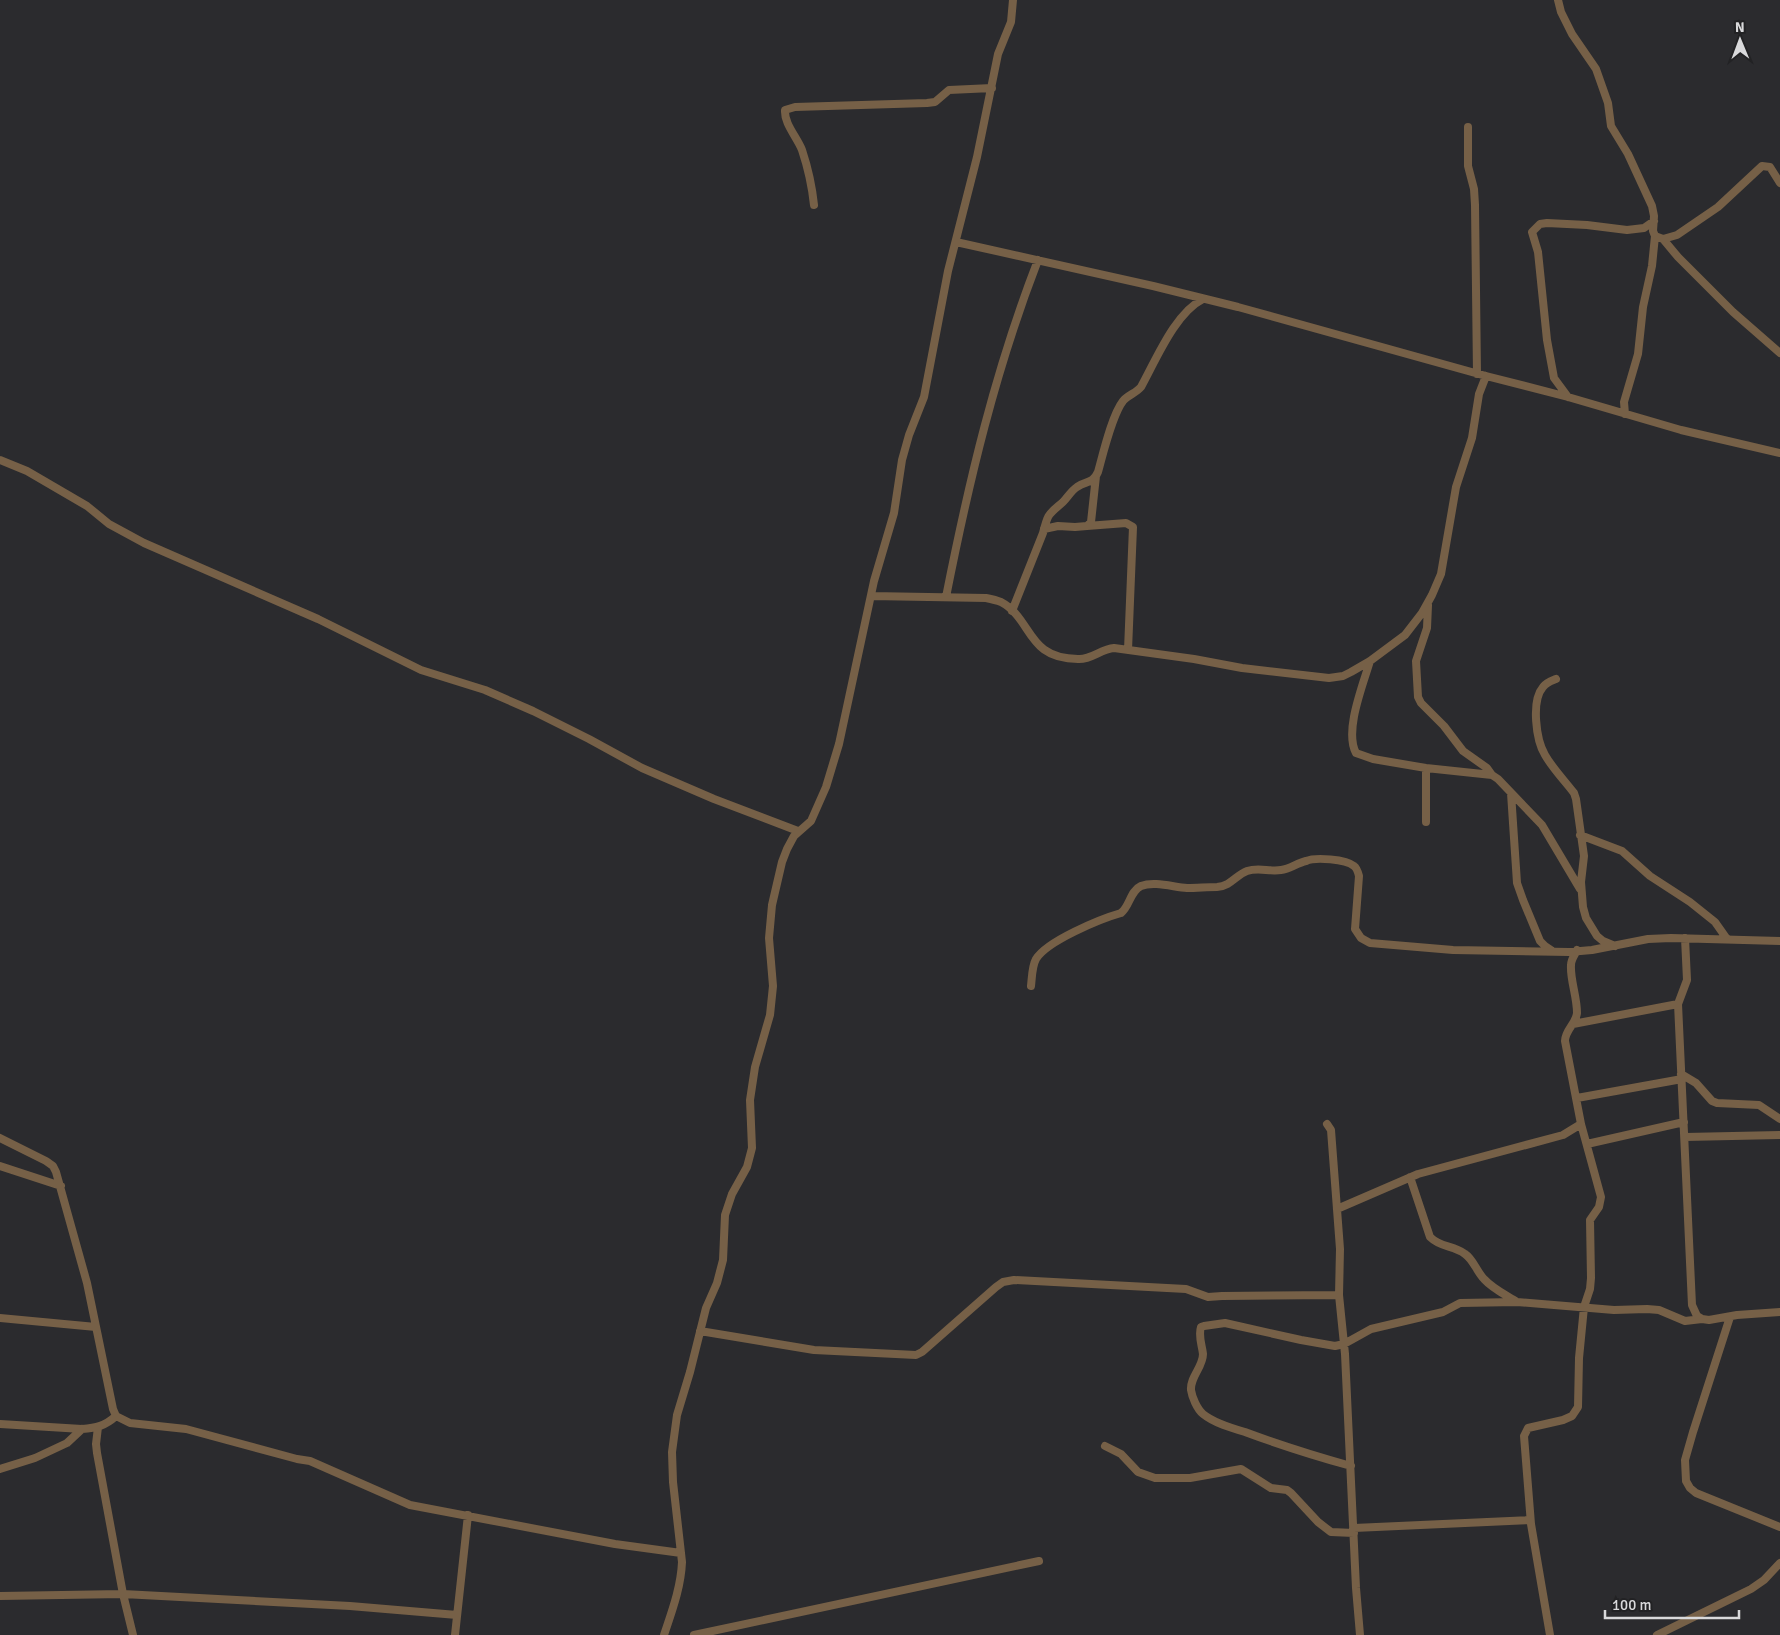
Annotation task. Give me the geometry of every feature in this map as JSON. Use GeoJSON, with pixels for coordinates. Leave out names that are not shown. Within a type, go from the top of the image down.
{"type":"FeatureCollection","features":[{"type":"Feature","properties":{"kind":"street"},"geometry":{"type":"LineString","coordinates":[[664,1635],[680,1585],[682,1562],[673,1482],[672,1452],[677,1414],[706,1308],[717,1283],[723,1260],[725,1214],[732,1194],[747,1167],[752,1148],[750,1100],[755,1067],[770,1015],[773,986],[769,938],[771,912],[782,862],[791,840],[811,821],[826,787],[839,744],[874,580],[894,513],[902,460],[909,435],[924,397],[935,331],[948,271],[992,88],[998,54],[1011,22],[1013,0]]}},
{"type":"Feature","properties":{"kind":"street"},"geometry":{"type":"LineString","coordinates":[[1558,0],[1561,12],[1572,34],[1596,69],[1608,103],[1611,126],[1634,166],[1652,206],[1654,216],[1653,232],[1733,312],[1780,353]]}},
{"type":"Feature","properties":{"kind":"street"},"geometry":{"type":"LineString","coordinates":[[814,205],[811,180],[804,157],[787,121],[785,110],[788,108],[926,103],[935,102],[949,90],[992,88]]}},
{"type":"Feature","properties":{"kind":"street"},"geometry":{"type":"LineString","coordinates":[[1468,127],[1468,166],[1474,189],[1475,210],[1477,374]]}},
{"type":"Feature","properties":{"kind":"street"},"geometry":{"type":"LineString","coordinates":[[1659,238],[1677,235],[1718,207],[1762,166],[1770,166],[1780,183]]}},
{"type":"Feature","properties":{"kind":"street"},"geometry":{"type":"LineString","coordinates":[[1568,397],[1554,378],[1552,371],[1547,340],[1542,275],[1532,232],[1540,224],[1547,223],[1627,230],[1644,228],[1654,221]]}},
{"type":"Feature","properties":{"kind":"street"},"geometry":{"type":"LineString","coordinates":[[1625,414],[1624,402],[1638,354],[1643,307],[1659,238]]}},
{"type":"Feature","properties":{"kind":"street"},"geometry":{"type":"LineString","coordinates":[[956,242],[1238,307],[1477,374],[1568,397],[1681,430],[1780,453]]}},
{"type":"Feature","properties":{"kind":"street"},"geometry":{"type":"LineString","coordinates":[[946,597],[961,519],[984,424],[1021,304],[1038,260]]}},
{"type":"Feature","properties":{"kind":"street"},"geometry":{"type":"LineString","coordinates":[[1087,526],[1091,522],[1096,476],[1121,403],[1141,387],[1184,313],[1190,306],[1202,299]]}},
{"type":"Feature","properties":{"kind":"street"},"geometry":{"type":"LineString","coordinates":[[871,596],[986,598],[1001,602],[1012,611],[1038,645],[1058,656],[1081,660],[1108,648],[1194,658],[1242,668],[1329,678],[1343,676],[1370,661],[1405,635],[1428,602],[1441,574],[1456,487],[1472,438],[1478,400],[1486,376]]}},
{"type":"Feature","properties":{"kind":"street"},"geometry":{"type":"LineString","coordinates":[[0,460],[27,471],[87,506],[125,534],[152,547],[318,619],[421,670],[484,690],[533,711],[651,772],[798,832]]}},
{"type":"Feature","properties":{"kind":"street"},"geometry":{"type":"LineString","coordinates":[[1012,611],[1048,514],[1064,501],[1076,487],[1092,480],[1096,476]]}},
{"type":"Feature","properties":{"kind":"street"},"geometry":{"type":"LineString","coordinates":[[1044,529],[1058,526],[1075,528],[1126,523],[1133,527],[1128,650]]}},
{"type":"Feature","properties":{"kind":"street"},"geometry":{"type":"LineString","coordinates":[[1428,602],[1427,628],[1416,662],[1420,703],[1444,726],[1463,751],[1487,768],[1542,824],[1580,889]]}},
{"type":"Feature","properties":{"kind":"street"},"geometry":{"type":"LineString","coordinates":[[1370,661],[1354,713],[1351,742],[1356,753],[1373,759],[1426,768],[1492,775]]}},
{"type":"Feature","properties":{"kind":"street"},"geometry":{"type":"LineString","coordinates":[[1556,679],[1542,688],[1538,696],[1536,709],[1537,732],[1544,755],[1574,793],[1576,799],[1584,862],[1580,889],[1583,907],[1591,928],[1603,941],[1615,946]]}},
{"type":"Feature","properties":{"kind":"street"},"geometry":{"type":"LineString","coordinates":[[1426,768],[1426,822]]}},
{"type":"Feature","properties":{"kind":"street"},"geometry":{"type":"LineString","coordinates":[[1511,792],[1517,883],[1540,941],[1544,946],[1553,951]]}},
{"type":"Feature","properties":{"kind":"street"},"geometry":{"type":"LineString","coordinates":[[1580,835],[1615,847],[1628,855],[1650,876],[1690,902],[1715,922],[1727,939]]}},
{"type":"Feature","properties":{"kind":"street"},"geometry":{"type":"LineString","coordinates":[[1031,986],[1034,965],[1041,952],[1079,930],[1121,913],[1140,887],[1152,885],[1187,888],[1226,885],[1243,872],[1256,868],[1280,870],[1313,859],[1327,859],[1350,864],[1358,870],[1355,929],[1361,938],[1370,943],[1453,950],[1553,951],[1592,950],[1648,939],[1685,938],[1780,941]]}},
{"type":"Feature","properties":{"kind":"street"},"geometry":{"type":"LineString","coordinates":[[1685,938],[1688,980],[1678,1004],[1686,1137],[1684,1148],[1692,1305],[1697,1316],[1702,1319]]}},
{"type":"Feature","properties":{"kind":"street"},"geometry":{"type":"LineString","coordinates":[[1550,1635],[1530,1520],[1524,1436],[1528,1428],[1563,1420],[1572,1416],[1578,1407],[1579,1358],[1584,1307],[1590,1289],[1591,1278],[1590,1220],[1599,1207],[1601,1197],[1581,1124],[1565,1042],[1565,1036],[1577,1015],[1571,963],[1577,950]]}},
{"type":"Feature","properties":{"kind":"street"},"geometry":{"type":"LineString","coordinates":[[1573,1024],[1678,1004]]}},
{"type":"Feature","properties":{"kind":"street"},"geometry":{"type":"LineString","coordinates":[[1577,1098],[1681,1077],[1696,1083],[1712,1101],[1717,1103],[1759,1105],[1780,1119]]}},
{"type":"Feature","properties":{"kind":"street"},"geometry":{"type":"LineString","coordinates":[[1587,1144],[1684,1122]]}},
{"type":"Feature","properties":{"kind":"street"},"geometry":{"type":"LineString","coordinates":[[1327,1124],[1332,1130],[1340,1249],[1339,1295],[1344,1344],[1360,1635]]}},
{"type":"Feature","properties":{"kind":"street"},"geometry":{"type":"LineString","coordinates":[[1337,1209],[1410,1177],[1563,1134],[1581,1124]]}},
{"type":"Feature","properties":{"kind":"street"},"geometry":{"type":"LineString","coordinates":[[1686,1137],[1780,1135]]}},
{"type":"Feature","properties":{"kind":"street"},"geometry":{"type":"LineString","coordinates":[[0,1138],[53,1166],[61,1186],[87,1283],[116,1416],[130,1424],[186,1429],[310,1461],[389,1497],[410,1504],[616,1544],[681,1553]]}},
{"type":"Feature","properties":{"kind":"street"},"geometry":{"type":"LineString","coordinates":[[0,1166],[61,1186]]}},
{"type":"Feature","properties":{"kind":"street"},"geometry":{"type":"LineString","coordinates":[[1410,1177],[1430,1237],[1437,1244],[1467,1254],[1490,1285],[1517,1302]]}},
{"type":"Feature","properties":{"kind":"street"},"geometry":{"type":"LineString","coordinates":[[700,1331],[814,1350],[916,1355],[922,1352],[996,1287],[1003,1282],[1014,1280],[1186,1289],[1212,1297],[1339,1295]]}},
{"type":"Feature","properties":{"kind":"street"},"geometry":{"type":"LineString","coordinates":[[1351,1466],[1279,1445],[1221,1424],[1202,1413],[1191,1389],[1203,1354],[1200,1330],[1204,1326],[1225,1323],[1325,1345],[1344,1344],[1371,1329],[1443,1312],[1460,1303],[1517,1302],[1614,1310],[1659,1310],[1685,1321],[1709,1320],[1778,1311]]}},
{"type":"Feature","properties":{"kind":"street"},"geometry":{"type":"LineString","coordinates":[[1730,1316],[1685,1460],[1686,1481],[1696,1494],[1780,1527]]}},
{"type":"Feature","properties":{"kind":"street"},"geometry":{"type":"LineString","coordinates":[[0,1318],[96,1326]]}},
{"type":"Feature","properties":{"kind":"street"},"geometry":{"type":"LineString","coordinates":[[0,1424],[82,1429],[98,1427],[116,1416]]}},
{"type":"Feature","properties":{"kind":"street"},"geometry":{"type":"LineString","coordinates":[[98,1427],[96,1438],[97,1453],[123,1594],[133,1635]]}},
{"type":"Feature","properties":{"kind":"street"},"geometry":{"type":"LineString","coordinates":[[0,1469],[35,1458],[67,1443],[82,1429]]}},
{"type":"Feature","properties":{"kind":"street"},"geometry":{"type":"LineString","coordinates":[[1105,1446],[1121,1454],[1138,1472],[1155,1478],[1190,1478],[1241,1469],[1271,1488],[1287,1490],[1318,1522],[1331,1532],[1530,1520]]}},
{"type":"Feature","properties":{"kind":"street"},"geometry":{"type":"LineString","coordinates":[[455,1635],[468,1516]]}},
{"type":"Feature","properties":{"kind":"street"},"geometry":{"type":"LineString","coordinates":[[694,1635],[1039,1561]]}},
{"type":"Feature","properties":{"kind":"street"},"geometry":{"type":"LineString","coordinates":[[1657,1635],[1751,1589],[1764,1580],[1780,1563]]}},
{"type":"Feature","properties":{"kind":"street"},"geometry":{"type":"LineString","coordinates":[[0,1596],[123,1594],[350,1606],[457,1615]]}}]}
